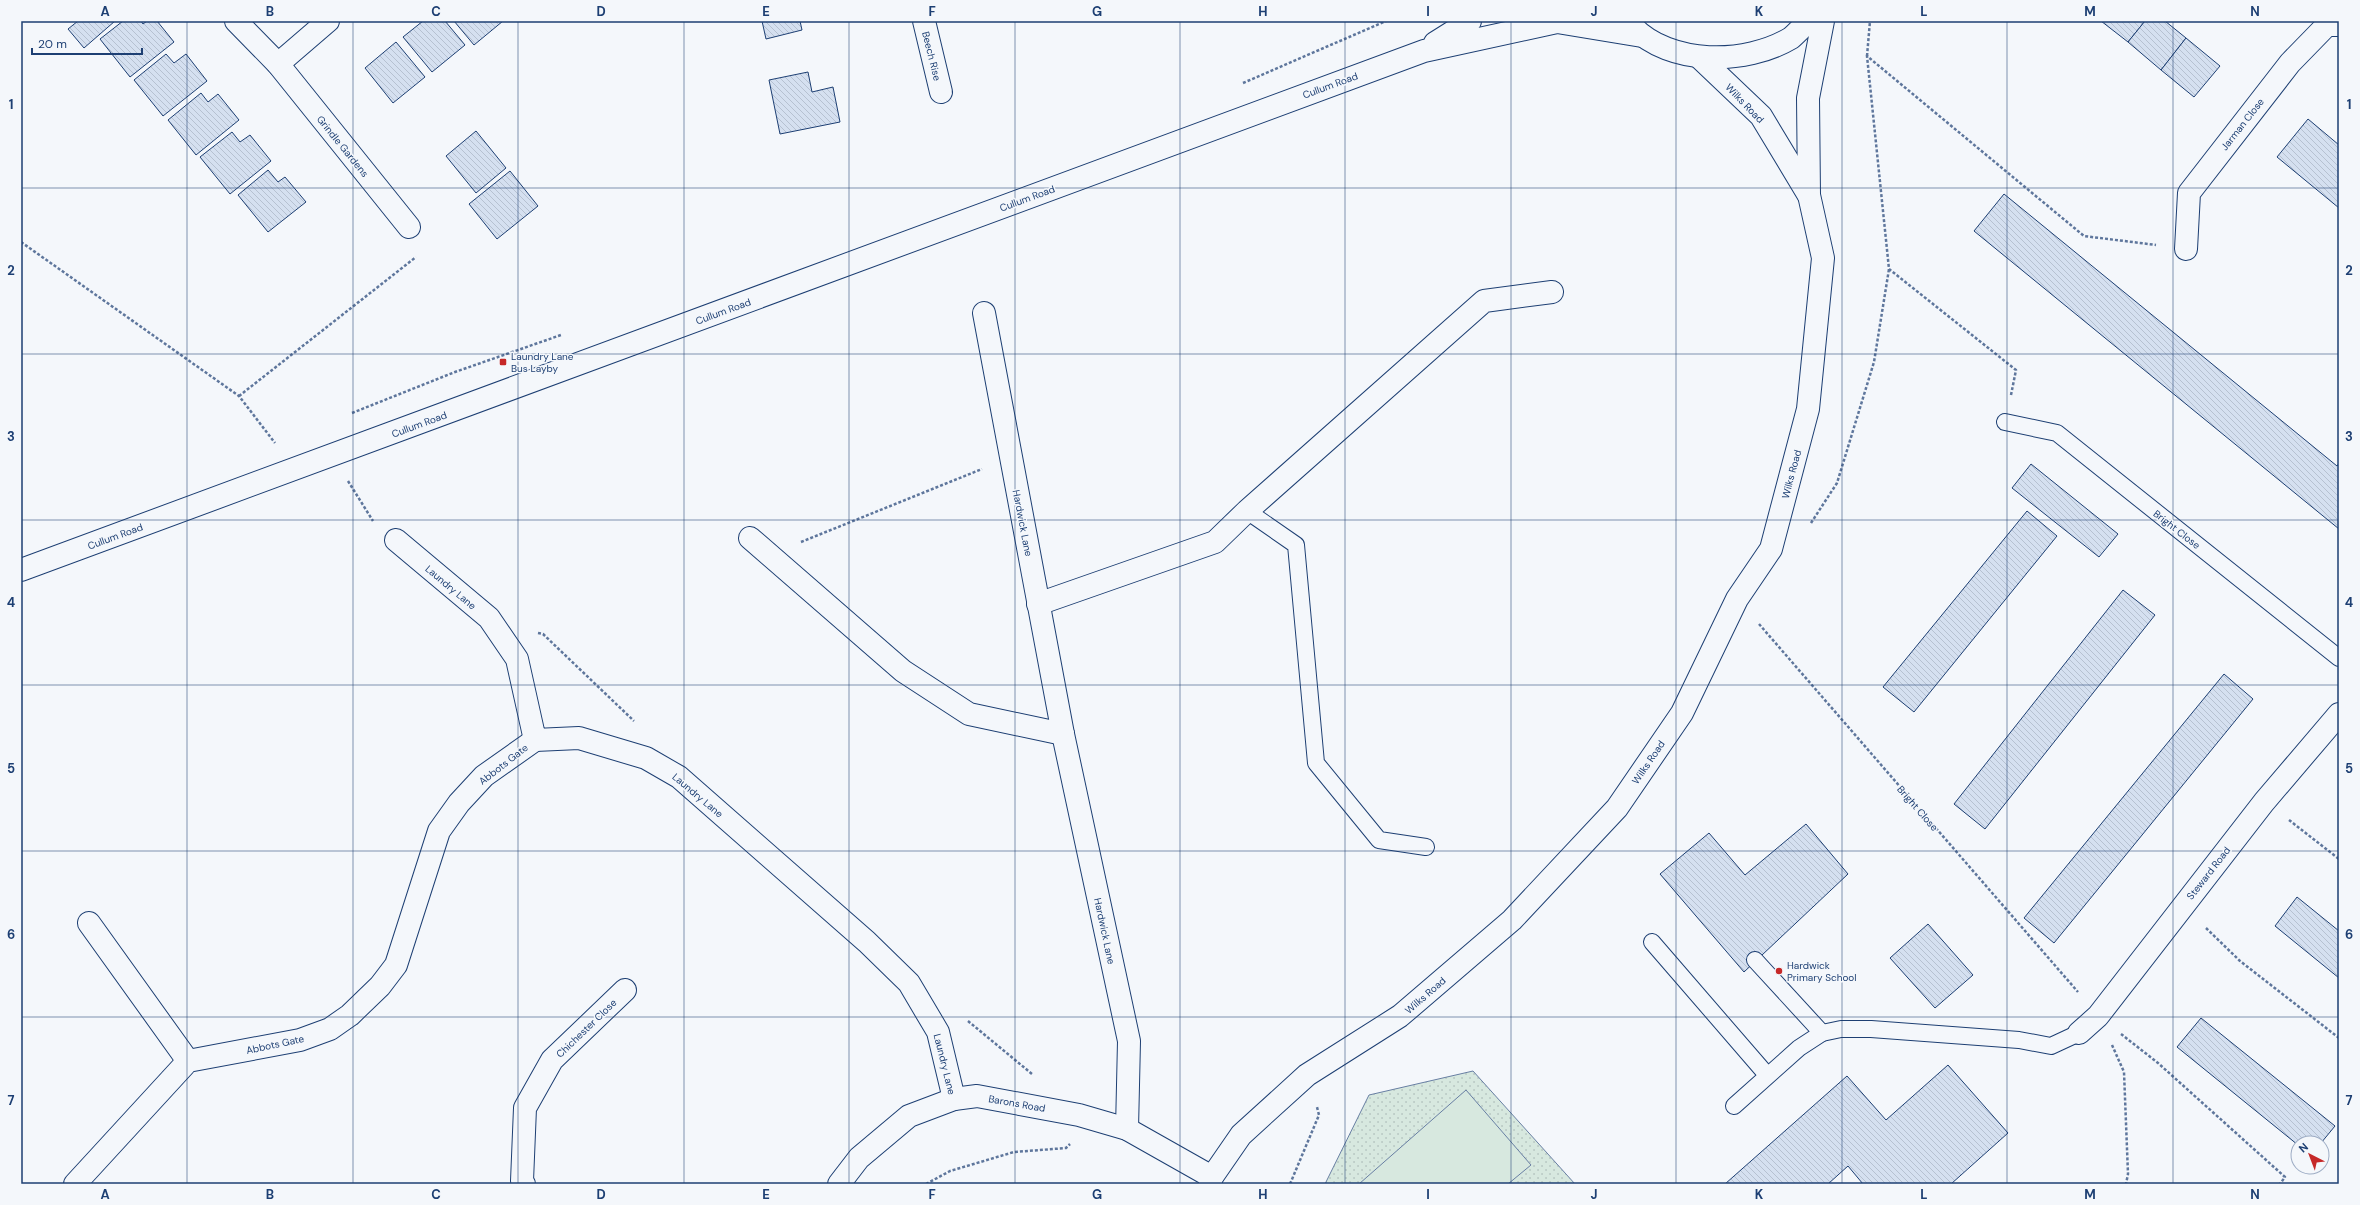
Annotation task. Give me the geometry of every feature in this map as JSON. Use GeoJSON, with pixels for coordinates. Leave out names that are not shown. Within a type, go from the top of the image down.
{"type":"FeatureCollection","features":[{"type":"Feature","properties":{"kind":"street","name":"Grindle Gardens"},"geometry":{"type":"LineString","coordinates":[[236,21],[278,64],[409,227]]}},
{"type":"Feature","properties":{"kind":"street"},"geometry":{"type":"LineString","coordinates":[[278,64],[328,21]]}},
{"type":"Feature","properties":{"kind":"street","name":"Beech Rise"},"geometry":{"type":"LineString","coordinates":[[924,21],[941,92]]}},
{"type":"Feature","properties":{"kind":"street","name":"Cullum Road"},"geometry":{"type":"LineString","coordinates":[[1424,51],[1470,21]]}},
{"type":"Feature","properties":{"kind":"street"},"geometry":{"type":"LineString","coordinates":[[1699,57],[1747,55],[1791,37],[1809,21]]}},
{"type":"Feature","properties":{"kind":"street","name":"Wilks Road"},"geometry":{"type":"LineString","coordinates":[[1211,1181],[1241,1135],[1308,1075],[1400,1016],[1506,925],[1617,808],[1682,713],[1737,599],[1771,549],[1808,409],[1823,258],[1809,195],[1808,98],[1823,21]]}},
{"type":"Feature","properties":{"kind":"street","name":"Cullum Road"},"geometry":{"type":"LineString","coordinates":[[21,570],[1424,51],[1557,22],[1634,29],[1669,50],[1699,57]]}},
{"type":"Feature","properties":{"kind":"street","name":"Jarman Close"},"geometry":{"type":"LineString","coordinates":[[2186,249],[2189,193],[2290,63],[2328,24],[2339,25]]}},
{"type":"Feature","properties":{"kind":"street","name":"Wilks Road"},"geometry":{"type":"LineString","coordinates":[[1699,57],[1761,116],[1809,195]]}},
{"type":"Feature","properties":{"kind":"street"},"geometry":{"type":"LineString","coordinates":[[1038,604],[1215,542],[1247,511],[1484,301],[1552,292]]}},
{"type":"Feature","properties":{"kind":"street","name":"Hardwick Lane"},"geometry":{"type":"LineString","coordinates":[[984,313],[1063,734],[1129,1041],[1127,1130]]}},
{"type":"Feature","properties":{"kind":"street"},"geometry":{"type":"LineString","coordinates":[[750,538],[903,671],[969,714],[1063,734]]}},
{"type":"Feature","properties":{"kind":"street","name":"Laundry Lane"},"geometry":{"type":"LineString","coordinates":[[396,540],[489,618],[517,659],[535,740],[579,738],[646,758],[679,777],[867,942],[909,983],[938,1032],[954,1099]]}},
{"type":"Feature","properties":{"kind":"street","name":"Steward Road"},"geometry":{"type":"LineString","coordinates":[[2079,1033],[2098,1016],[2264,802],[2339,714]]}},
{"type":"Feature","properties":{"kind":"street","name":"Abbots Gate"},"geometry":{"type":"LineString","coordinates":[[188,1061],[300,1040],[330,1029],[350,1015],[380,986],[396,965],[439,831],[459,804],[484,776],[535,740]]}},
{"type":"Feature","properties":{"kind":"street"},"geometry":{"type":"LineString","coordinates":[[75,1184],[188,1061],[88,923]]}},
{"type":"Feature","properties":{"kind":"street","name":"Chichester Close"},"geometry":{"type":"LineString","coordinates":[[522,1183],[525,1108],[552,1060],[625,990]]}},
{"type":"Feature","properties":{"kind":"street","name":"Barons Road"},"geometry":{"type":"LineString","coordinates":[[839,1184],[859,1158],[909,1116],[954,1099],[977,1096],[1080,1115],[1127,1130],[1211,1181]]}},
{"type":"Feature","properties":{"kind":"lane","name":"Bright Close"},"geometry":{"type":"LineString","coordinates":[[2004,422],[2057,433],[2339,658]]}},
{"type":"Feature","properties":{"kind":"lane"},"geometry":{"type":"LineString","coordinates":[[1247,511],[1296,545],[1316,763],[1379,840],[1426,847]]}},
{"type":"Feature","properties":{"kind":"lane"},"geometry":{"type":"LineString","coordinates":[[1652,942],[1767,1075]]}},
{"type":"Feature","properties":{"kind":"lane"},"geometry":{"type":"LineString","coordinates":[[1755,960],[1822,1033]]}},
{"type":"Feature","properties":{"kind":"lane"},"geometry":{"type":"LineString","coordinates":[[1734,1106],[1799,1048],[1822,1033],[1841,1029],[1871,1029],[2019,1040],[2051,1046],[2079,1033]]}},
{"type":"Feature","properties":{"kind":"path"},"geometry":{"type":"LineString","coordinates":[[1807,529],[1837,483],[1874,362],[1889,269],[1867,56],[1870,21]]}},
{"type":"Feature","properties":{"kind":"path"},"geometry":{"type":"LineString","coordinates":[[1867,56],[2084,236],[2186,249]]}},
{"type":"Feature","properties":{"kind":"path"},"geometry":{"type":"LineString","coordinates":[[239,396],[422,252],[409,227]]}},
{"type":"Feature","properties":{"kind":"path"},"geometry":{"type":"LineString","coordinates":[[21,242],[239,396],[275,443]]}},
{"type":"Feature","properties":{"kind":"path"},"geometry":{"type":"LineString","coordinates":[[1889,269],[2016,370],[2004,422]]}},
{"type":"Feature","properties":{"kind":"path"},"geometry":{"type":"LineString","coordinates":[[770,554],[1011,458]]}},
{"type":"Feature","properties":{"kind":"path"},"geometry":{"type":"LineString","coordinates":[[348,482],[369,517],[396,540]]}},
{"type":"Feature","properties":{"kind":"path","name":"Bright Close"},"geometry":{"type":"LineString","coordinates":[[1737,599],[2098,1016]]}},
{"type":"Feature","properties":{"kind":"path"},"geometry":{"type":"LineString","coordinates":[[537,632],[543,634],[638,725]]}},
{"type":"Feature","properties":{"kind":"path"},"geometry":{"type":"LineString","coordinates":[[2264,802],[2339,859]]}},
{"type":"Feature","properties":{"kind":"path"},"geometry":{"type":"LineString","coordinates":[[2183,906],[2240,961],[2339,1038]]}},
{"type":"Feature","properties":{"kind":"path"},"geometry":{"type":"LineString","coordinates":[[2098,1016],[2124,1072],[2128,1174],[2126,1184]]}},
{"type":"Feature","properties":{"kind":"path"},"geometry":{"type":"LineString","coordinates":[[2098,1016],[2158,1063],[2285,1177],[2280,1184]]}},
{"type":"Feature","properties":{"kind":"path"},"geometry":{"type":"LineString","coordinates":[[964,1018],[1035,1077]]}},
{"type":"Feature","properties":{"kind":"path"},"geometry":{"type":"LineString","coordinates":[[1290,1184],[1319,1115],[1308,1075]]}},
{"type":"Feature","properties":{"kind":"path"},"geometry":{"type":"LineString","coordinates":[[926,1184],[950,1171],[1007,1154],[1066,1148],[1073,1141]]}},
{"type":"Feature","properties":{"kind":"shaded area"},"geometry":{"type":"Polygon","coordinates":[[[1473,1071],[1575,1184],[1325,1184],[1369,1095],[1473,1071]]]}},
{"type":"Feature","properties":{"kind":"shaded area"},"geometry":{"type":"Polygon","coordinates":[[[1466,1090],[1531,1165],[1508,1184],[1359,1184],[1466,1090]]]}},
{"type":"Feature","properties":{"kind":"building"},"geometry":{"type":"Polygon","coordinates":[[[78,21],[115,21],[84,48],[68,29],[78,21]]]}},
{"type":"Feature","properties":{"kind":"building"},"geometry":{"type":"Polygon","coordinates":[[[123,21],[141,21],[143,24],[147,21],[157,21],[174,42],[130,77],[100,39],[123,21]]]}},
{"type":"Feature","properties":{"kind":"building"},"geometry":{"type":"Polygon","coordinates":[[[423,21],[445,21],[465,45],[432,72],[403,37],[423,21]]]}},
{"type":"Feature","properties":{"kind":"building"},"geometry":{"type":"Polygon","coordinates":[[[454,21],[503,21],[474,45],[454,21]]]}},
{"type":"Feature","properties":{"kind":"building"},"geometry":{"type":"Polygon","coordinates":[[[762,21],[800,21],[802,30],[766,39],[762,21]]]}},
{"type":"Feature","properties":{"kind":"building"},"geometry":{"type":"Polygon","coordinates":[[[2101,21],[2145,21],[2128,42],[2101,21]]]}},
{"type":"Feature","properties":{"kind":"building"},"geometry":{"type":"Polygon","coordinates":[[[2145,21],[2165,21],[2186,38],[2161,70],[2128,42],[2145,21]]]}},
{"type":"Feature","properties":{"kind":"building"},"geometry":{"type":"Polygon","coordinates":[[[2186,38],[2220,66],[2194,97],[2161,70],[2186,38]]]}},
{"type":"Feature","properties":{"kind":"building"},"geometry":{"type":"Polygon","coordinates":[[[396,42],[425,77],[393,103],[365,68],[396,42]]]}},
{"type":"Feature","properties":{"kind":"building"},"geometry":{"type":"Polygon","coordinates":[[[166,54],[174,63],[186,54],[207,81],[163,116],[134,80],[166,54]]]}},
{"type":"Feature","properties":{"kind":"building"},"geometry":{"type":"Polygon","coordinates":[[[808,72],[812,92],[833,87],[840,122],[780,134],[769,80],[808,72]]]}},
{"type":"Feature","properties":{"kind":"building"},"geometry":{"type":"Polygon","coordinates":[[[201,93],[208,102],[218,94],[239,120],[196,155],[168,120],[201,93]]]}},
{"type":"Feature","properties":{"kind":"building"},"geometry":{"type":"Polygon","coordinates":[[[2308,119],[2339,145],[2339,208],[2277,157],[2308,119]]]}},
{"type":"Feature","properties":{"kind":"building"},"geometry":{"type":"Polygon","coordinates":[[[476,131],[506,168],[476,193],[446,156],[476,131]]]}},
{"type":"Feature","properties":{"kind":"building"},"geometry":{"type":"Polygon","coordinates":[[[232,132],[240,142],[250,135],[271,161],[230,194],[200,157],[232,132]]]}},
{"type":"Feature","properties":{"kind":"building"},"geometry":{"type":"Polygon","coordinates":[[[268,170],[278,182],[285,177],[306,202],[268,232],[238,195],[268,170]]]}},
{"type":"Feature","properties":{"kind":"building"},"geometry":{"type":"Polygon","coordinates":[[[510,171],[538,206],[497,239],[469,204],[510,171]]]}},
{"type":"Feature","properties":{"kind":"building"},"geometry":{"type":"Polygon","coordinates":[[[2004,194],[2337,466],[2339,463],[2339,529],[1974,231],[2004,194]]]}},
{"type":"Feature","properties":{"kind":"building"},"geometry":{"type":"Polygon","coordinates":[[[2031,464],[2118,534],[2099,557],[2012,488],[2031,464]]]}},
{"type":"Feature","properties":{"kind":"building"},"geometry":{"type":"Polygon","coordinates":[[[2027,511],[2057,536],[1914,712],[1883,687],[2027,511]]]}},
{"type":"Feature","properties":{"kind":"building"},"geometry":{"type":"Polygon","coordinates":[[[2123,590],[2155,615],[1985,829],[1954,804],[2123,590]]]}},
{"type":"Feature","properties":{"kind":"building"},"geometry":{"type":"Polygon","coordinates":[[[2224,674],[2253,699],[2054,943],[2024,918],[2224,674]]]}},
{"type":"Feature","properties":{"kind":"building"},"geometry":{"type":"Polygon","coordinates":[[[1806,824],[1848,874],[1744,972],[1660,874],[1709,833],[1745,875],[1806,824]]]}},
{"type":"Feature","properties":{"kind":"building"},"geometry":{"type":"Polygon","coordinates":[[[2297,897],[2339,931],[2339,978],[2275,926],[2297,897]]]}},
{"type":"Feature","properties":{"kind":"building"},"geometry":{"type":"Polygon","coordinates":[[[1928,924],[1973,975],[1935,1008],[1890,958],[1928,924]]]}},
{"type":"Feature","properties":{"kind":"building"},"geometry":{"type":"Polygon","coordinates":[[[2201,1018],[2335,1126],[2328,1135],[2290,1135],[2290,1139],[2177,1047],[2201,1018]]]}},
{"type":"Feature","properties":{"kind":"building"},"geometry":{"type":"Polygon","coordinates":[[[1948,1065],[2008,1133],[1951,1184],[1863,1184],[1848,1166],[1828,1184],[1725,1184],[1847,1076],[1886,1120],[1948,1065]]]}},
{"type":"Feature","properties":{"kind":"place","name":"Laundry Lane Bus Layby"},"geometry":{"type":"Point","coordinates":[503,362]}},
{"type":"Feature","properties":{"kind":"place","name":"Hardwick Primary School"},"geometry":{"type":"Point","coordinates":[1779,971]}}]}
